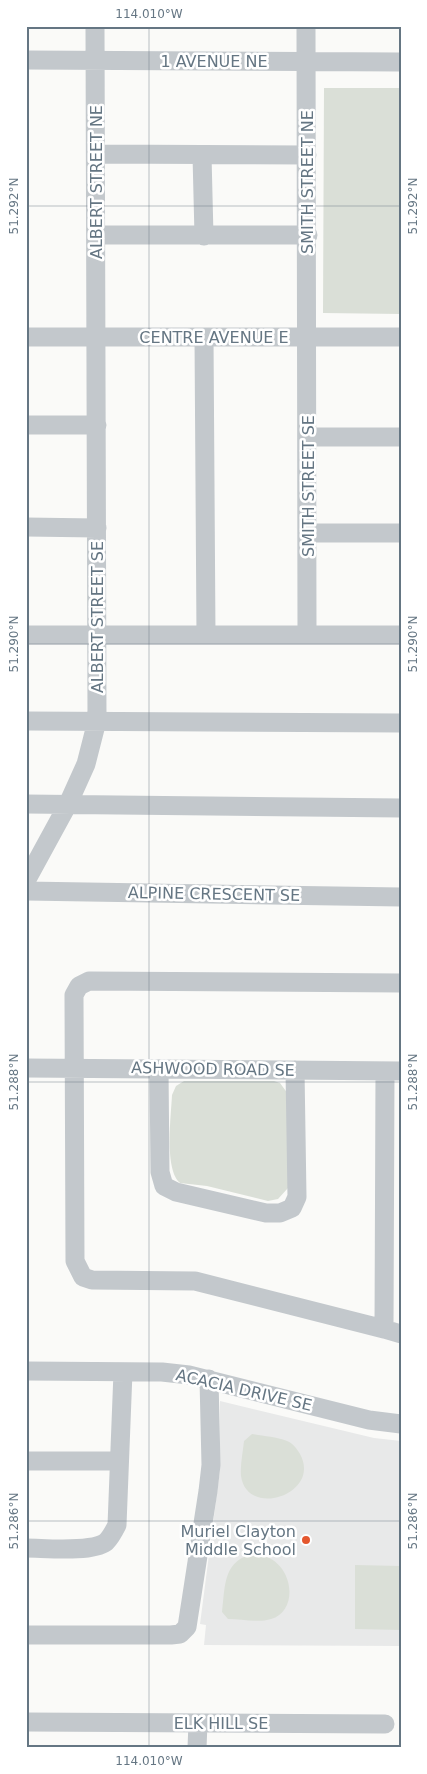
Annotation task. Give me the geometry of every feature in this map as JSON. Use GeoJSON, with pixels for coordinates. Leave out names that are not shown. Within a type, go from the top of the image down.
{"type":"FeatureCollection","features":[{"type":"Feature","properties":{"kind":"street","name":"ALBERT STREET NE"},"geometry":{"type":"LineString","coordinates":[[95,26],[97,337]]}},
{"type":"Feature","properties":{"kind":"street","name":"SMITH STREET NE"},"geometry":{"type":"LineString","coordinates":[[306,26],[308,337]]}},
{"type":"Feature","properties":{"kind":"street","name":"1 AVENUE NE"},"geometry":{"type":"LineString","coordinates":[[26,60],[401,62]]}},
{"type":"Feature","properties":{"kind":"street"},"geometry":{"type":"LineString","coordinates":[[96,154],[307,155]]}},
{"type":"Feature","properties":{"kind":"street"},"geometry":{"type":"LineString","coordinates":[[202,155],[204,236]]}},
{"type":"Feature","properties":{"kind":"street"},"geometry":{"type":"LineString","coordinates":[[96,235],[308,235]]}},
{"type":"Feature","properties":{"kind":"street","name":"CENTRE AVENUE E"},"geometry":{"type":"LineString","coordinates":[[26,337],[401,337]]}},
{"type":"Feature","properties":{"kind":"street","name":"ALBERT STREET SE"},"geometry":{"type":"LineString","coordinates":[[26,881],[68,804],[86,764],[97,721],[97,337]]}},
{"type":"Feature","properties":{"kind":"street"},"geometry":{"type":"LineString","coordinates":[[204,337],[206,635]]}},
{"type":"Feature","properties":{"kind":"street","name":"SMITH STREET SE"},"geometry":{"type":"LineString","coordinates":[[307,635],[308,337]]}},
{"type":"Feature","properties":{"kind":"street"},"geometry":{"type":"LineString","coordinates":[[26,425],[97,425]]}},
{"type":"Feature","properties":{"kind":"street"},"geometry":{"type":"LineString","coordinates":[[308,437],[401,437]]}},
{"type":"Feature","properties":{"kind":"street"},"geometry":{"type":"LineString","coordinates":[[26,528],[97,528]]}},
{"type":"Feature","properties":{"kind":"street"},"geometry":{"type":"LineString","coordinates":[[308,533],[401,533]]}},
{"type":"Feature","properties":{"kind":"street"},"geometry":{"type":"LineString","coordinates":[[26,635],[401,635]]}},
{"type":"Feature","properties":{"kind":"street"},"geometry":{"type":"LineString","coordinates":[[26,721],[401,723]]}},
{"type":"Feature","properties":{"kind":"street"},"geometry":{"type":"LineString","coordinates":[[26,804],[401,808]]}},
{"type":"Feature","properties":{"kind":"street","name":"ALPINE CRESCENT SE"},"geometry":{"type":"LineString","coordinates":[[26,891],[401,897]]}},
{"type":"Feature","properties":{"kind":"street"},"geometry":{"type":"LineString","coordinates":[[393,1071],[392,1332],[195,1281],[92,1280],[83,1277],[74,1261],[74,995],[79,986],[90,981],[401,983]]}},
{"type":"Feature","properties":{"kind":"street","name":"ASHWOOD ROAD SE"},"geometry":{"type":"LineString","coordinates":[[26,1068],[393,1071]]}},
{"type":"Feature","properties":{"kind":"street"},"geometry":{"type":"LineString","coordinates":[[159,1069],[160,1172],[164,1186],[176,1192],[273,1213],[292,1208],[297,1197],[295,1070]]}},
{"type":"Feature","properties":{"kind":"street","name":"ACACIA DRIVE SE"},"geometry":{"type":"LineString","coordinates":[[26,1371],[162,1372],[209,1379],[369,1420],[401,1424]]}},
{"type":"Feature","properties":{"kind":"street"},"geometry":{"type":"LineString","coordinates":[[26,1548],[82,1548],[105,1543],[117,1525],[123,1372]]}},
{"type":"Feature","properties":{"kind":"street"},"geometry":{"type":"LineString","coordinates":[[26,1635],[171,1635],[180,1634],[187,1627],[211,1465],[209,1379]]}},
{"type":"Feature","properties":{"kind":"street"},"geometry":{"type":"LineString","coordinates":[[26,1460],[119,1460]]}},
{"type":"Feature","properties":{"kind":"street","name":"ELK HILL SE"},"geometry":{"type":"LineString","coordinates":[[26,1722],[385,1724]]}},
{"type":"Feature","properties":{"kind":"street"},"geometry":{"type":"LineString","coordinates":[[197,1748],[198,1723]]}},
{"type":"Feature","properties":{"kind":"shaded area"},"geometry":{"type":"Polygon","coordinates":[[[324,88],[401,88],[401,314],[323,313],[324,88]]]}},
{"type":"Feature","properties":{"kind":"shaded area"},"geometry":{"type":"Polygon","coordinates":[[[184,1081],[274,1081],[280,1083],[288,1094],[288,1188],[278,1199],[268,1201],[207,1186],[180,1183],[175,1176],[172,1166],[170,1129],[172,1095],[176,1086],[184,1081]]]}},
{"type":"Feature","properties":{"kind":"shaded area","name":"Muriel Clayton Middle School"},"geometry":{"type":"Polygon","coordinates":[[[220,1401],[374,1438],[401,1441],[401,1646],[204,1645],[206,1625],[200,1624],[220,1470],[220,1401]]]}},
{"type":"Feature","properties":{"kind":"shaded area"},"geometry":{"type":"Polygon","coordinates":[[[252,1434],[287,1441],[296,1448],[304,1468],[301,1480],[293,1490],[281,1496],[268,1498],[256,1496],[246,1489],[241,1476],[241,1463],[244,1441],[252,1434]]]}},
{"type":"Feature","properties":{"kind":"shaded area"},"geometry":{"type":"Polygon","coordinates":[[[249,1555],[264,1556],[275,1562],[283,1571],[288,1582],[287,1604],[281,1613],[271,1619],[256,1621],[228,1619],[222,1612],[225,1586],[230,1570],[240,1559],[249,1555]]]}},
{"type":"Feature","properties":{"kind":"shaded area"},"geometry":{"type":"Polygon","coordinates":[[[355,1565],[401,1566],[401,1630],[355,1629],[355,1565]]]}},
{"type":"Feature","properties":{"kind":"place","name":"Muriel Clayton Middle School"},"geometry":{"type":"Point","coordinates":[306,1540]}}]}
